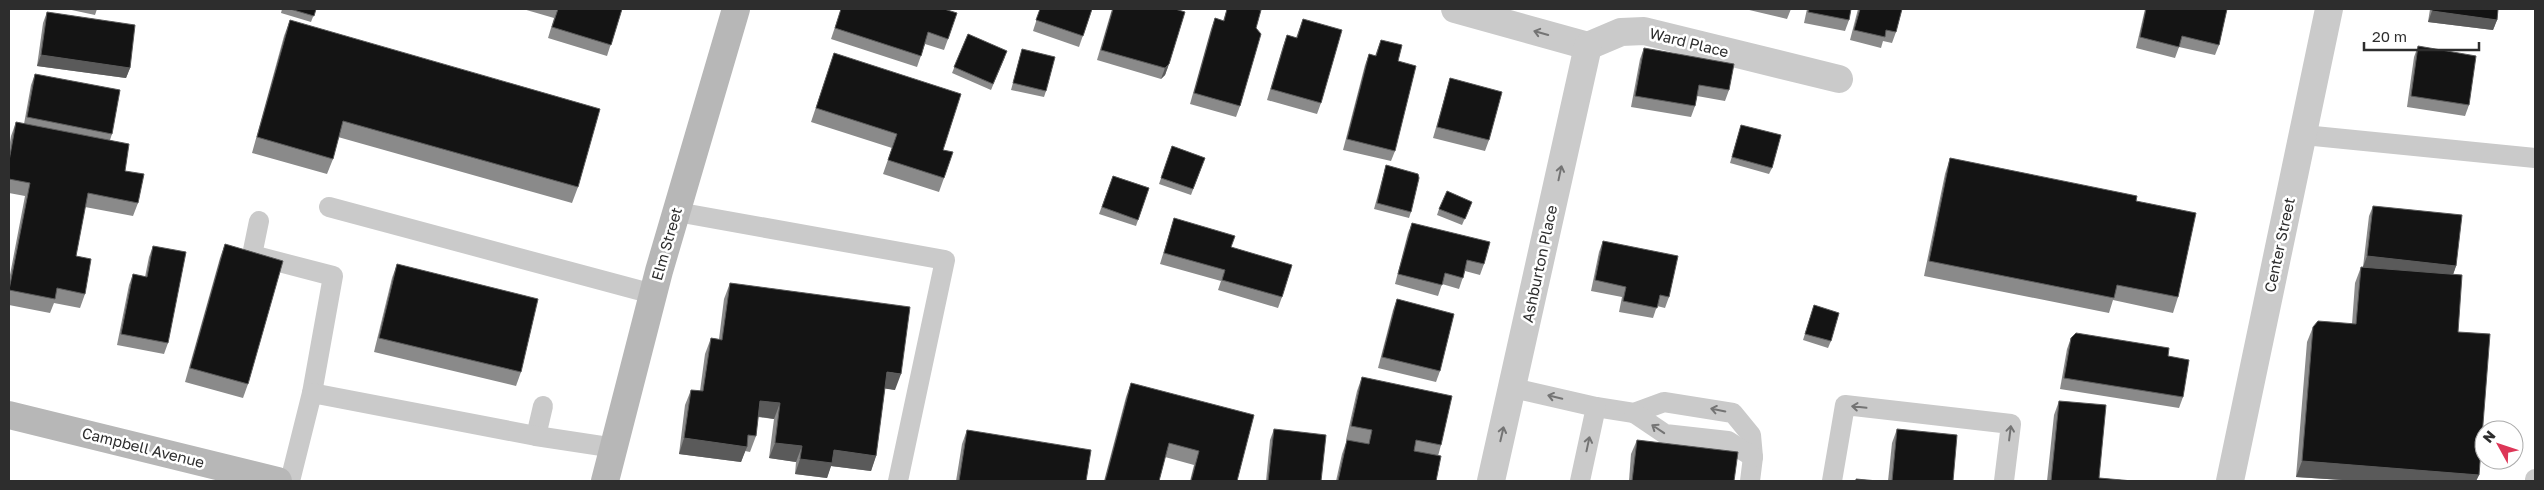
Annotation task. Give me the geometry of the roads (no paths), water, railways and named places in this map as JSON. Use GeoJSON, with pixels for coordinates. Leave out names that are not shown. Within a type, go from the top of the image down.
{"type":"FeatureCollection","features":[{"type":"Feature","properties":{"kind":"main road","name":"Elm Street"},"geometry":{"type":"LineString","coordinates":[[606,481],[653,294],[736,9]]}},
{"type":"Feature","properties":{"kind":"main road","name":"Campbell Avenue"},"geometry":{"type":"LineString","coordinates":[[9,415],[234,476],[278,481]]}},
{"type":"Feature","properties":{"kind":"street"},"geometry":{"type":"LineString","coordinates":[[1455,9],[1588,46]]}},
{"type":"Feature","properties":{"kind":"street","name":"Center Street"},"geometry":{"type":"LineString","coordinates":[[2230,481],[2329,9]]}},
{"type":"Feature","properties":{"kind":"street","name":"Ward Place"},"geometry":{"type":"LineString","coordinates":[[1588,46],[1621,32],[1644,31],[1839,79]]}},
{"type":"Feature","properties":{"kind":"street","name":"Ashburton Place"},"geometry":{"type":"LineString","coordinates":[[1491,481],[1588,46]]}},
{"type":"Feature","properties":{"kind":"lane"},"geometry":{"type":"LineString","coordinates":[[2304,135],[2535,158]]}},
{"type":"Feature","properties":{"kind":"lane"},"geometry":{"type":"LineString","coordinates":[[330,207],[653,294]]}},
{"type":"Feature","properties":{"kind":"lane"},"geometry":{"type":"LineString","coordinates":[[677,212],[944,260],[898,481]]}},
{"type":"Feature","properties":{"kind":"lane"},"geometry":{"type":"LineString","coordinates":[[259,221],[252,255],[333,276],[312,393],[290,481]]}},
{"type":"Feature","properties":{"kind":"lane"},"geometry":{"type":"LineString","coordinates":[[1513,388],[1596,407],[1634,413],[1665,434],[1728,441],[1753,457]]}},
{"type":"Feature","properties":{"kind":"lane"},"geometry":{"type":"LineString","coordinates":[[312,393],[536,436],[615,448]]}},
{"type":"Feature","properties":{"kind":"lane"},"geometry":{"type":"LineString","coordinates":[[1634,413],[1664,402],[1733,413],[1751,435],[1753,457],[1750,481]]}},
{"type":"Feature","properties":{"kind":"lane"},"geometry":{"type":"LineString","coordinates":[[1832,481],[1845,405],[2011,424],[2004,481]]}},
{"type":"Feature","properties":{"kind":"lane"},"geometry":{"type":"LineString","coordinates":[[536,436],[543,406]]}},
{"type":"Feature","properties":{"kind":"lane"},"geometry":{"type":"LineString","coordinates":[[1580,481],[1596,407]]}}]}
